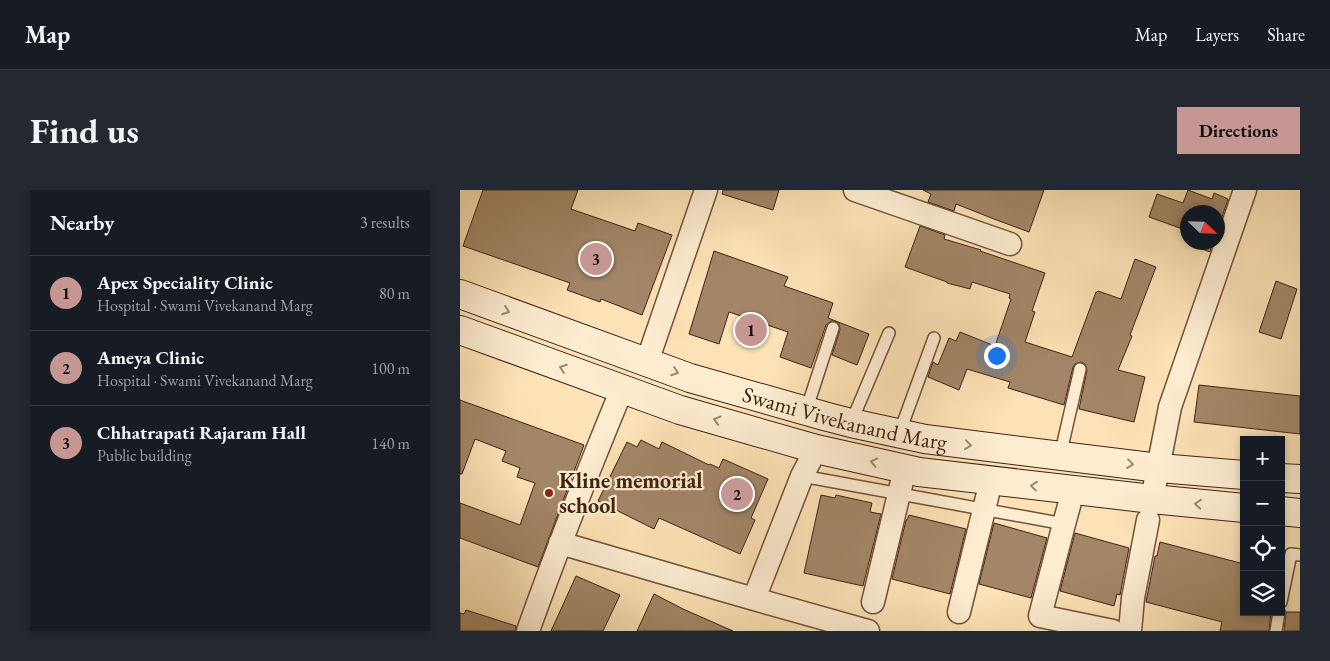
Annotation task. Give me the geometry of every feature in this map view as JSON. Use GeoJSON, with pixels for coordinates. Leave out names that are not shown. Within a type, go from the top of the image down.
{"type":"FeatureCollection","features":[{"type":"Feature","properties":{"kind":"main road","name":"Swami Vivekanand Marg"},"geometry":{"type":"LineString","coordinates":[[460,294],[690,378],[851,423],[925,439],[1159,468],[1240,475]]}},
{"type":"Feature","properties":{"kind":"main road","name":"Swami Vivekanand Marg"},"geometry":{"type":"LineString","coordinates":[[460,330],[680,410],[816,449],[902,482],[919,472],[1073,490],[1150,510],[1240,508]]}},
{"type":"Feature","properties":{"kind":"main road"},"geometry":{"type":"LineString","coordinates":[[1285,478],[1300,479]]}},
{"type":"Feature","properties":{"kind":"main road"},"geometry":{"type":"LineString","coordinates":[[1285,511],[1300,513]]}},
{"type":"Feature","properties":{"kind":"street"},"geometry":{"type":"LineString","coordinates":[[647,362],[706,190]]}},
{"type":"Feature","properties":{"kind":"street"},"geometry":{"type":"LineString","coordinates":[[855,190],[1010,244]]}},
{"type":"Feature","properties":{"kind":"street"},"geometry":{"type":"LineString","coordinates":[[1130,631],[1133,598],[1170,407],[1245,190]]}},
{"type":"Feature","properties":{"kind":"street"},"geometry":{"type":"LineString","coordinates":[[528,631],[560,543],[622,389]]}},
{"type":"Feature","properties":{"kind":"street"},"geometry":{"type":"LineString","coordinates":[[754,599],[802,476],[816,449]]}},
{"type":"Feature","properties":{"kind":"street"},"geometry":{"type":"LineString","coordinates":[[959,612],[991,481]]}},
{"type":"Feature","properties":{"kind":"street"},"geometry":{"type":"LineString","coordinates":[[873,602],[902,482]]}},
{"type":"Feature","properties":{"kind":"street"},"geometry":{"type":"LineString","coordinates":[[1073,490],[1040,616],[1113,631]]}},
{"type":"Feature","properties":{"kind":"street"},"geometry":{"type":"LineString","coordinates":[[560,543],[868,631]]}},
{"type":"Feature","properties":{"kind":"lane"},"geometry":{"type":"LineString","coordinates":[[806,411],[833,328]]}},
{"type":"Feature","properties":{"kind":"lane"},"geometry":{"type":"LineString","coordinates":[[851,423],[889,333]]}},
{"type":"Feature","properties":{"kind":"lane"},"geometry":{"type":"LineString","coordinates":[[899,434],[934,338]]}},
{"type":"Feature","properties":{"kind":"lane"},"geometry":{"type":"LineString","coordinates":[[1060,456],[1080,369]]}},
{"type":"Feature","properties":{"kind":"lane"},"geometry":{"type":"LineString","coordinates":[[802,476],[902,482],[984,509],[1064,524]]}},
{"type":"Feature","properties":{"kind":"lane"},"geometry":{"type":"LineString","coordinates":[[1285,583],[1291,554],[1300,555]]}},
{"type":"Feature","properties":{"kind":"lane"},"geometry":{"type":"LineString","coordinates":[[1276,631],[1278,616]]}},
{"type":"Feature","properties":{"kind":"building"},"geometry":{"type":"Polygon","coordinates":[[[483,190],[578,190],[571,209],[635,231],[638,223],[672,235],[642,315],[601,299],[600,302],[567,290],[570,283],[463,246],[483,190]]]}},
{"type":"Feature","properties":{"kind":"building"},"geometry":{"type":"Polygon","coordinates":[[[723,190],[779,190],[773,210],[722,194],[723,190]]]}},
{"type":"Feature","properties":{"kind":"building"},"geometry":{"type":"Polygon","coordinates":[[[923,190],[1044,190],[1029,232],[956,204],[954,211],[928,202],[931,194],[923,190]]]}},
{"type":"Feature","properties":{"kind":"building"},"geometry":{"type":"Polygon","coordinates":[[[1188,190],[1212,199],[1214,193],[1228,199],[1225,208],[1225,205],[1180,205],[1180,228],[1149,217],[1157,194],[1183,203],[1188,190]]]}},
{"type":"Feature","properties":{"kind":"building"},"geometry":{"type":"Polygon","coordinates":[[[920,226],[945,235],[944,239],[1045,273],[1032,311],[1035,312],[1025,342],[1072,357],[1096,292],[1098,291],[1121,299],[1135,259],[1156,267],[1118,370],[1145,377],[1134,422],[1079,409],[1087,370],[1085,364],[1081,362],[1073,367],[1064,405],[1008,388],[1010,382],[967,369],[959,390],[928,377],[933,362],[938,365],[949,338],[956,341],[960,332],[995,346],[1011,299],[1009,298],[1010,294],[972,282],[970,289],[947,283],[905,267],[920,226]]]}},
{"type":"Feature","properties":{"kind":"building"},"geometry":{"type":"Polygon","coordinates":[[[714,251],[788,277],[784,286],[833,303],[828,318],[869,334],[857,365],[832,355],[840,330],[839,323],[835,321],[831,321],[826,325],[811,368],[780,357],[788,332],[729,312],[719,344],[689,334],[714,251]]]}},
{"type":"Feature","properties":{"kind":"building"},"geometry":{"type":"Polygon","coordinates":[[[1276,281],[1297,289],[1281,339],[1259,332],[1276,281]]]}},
{"type":"Feature","properties":{"kind":"building"},"geometry":{"type":"Polygon","coordinates":[[[1199,385],[1300,396],[1300,434],[1194,422],[1199,385]]]}},
{"type":"Feature","properties":{"kind":"building","name":"Kline memorial school"},"geometry":{"type":"Polygon","coordinates":[[[460,400],[584,445],[538,567],[460,538],[460,503],[520,525],[535,483],[517,477],[520,468],[502,461],[506,451],[475,439],[462,474],[460,474],[460,400]]]}},
{"type":"Feature","properties":{"kind":"building"},"geometry":{"type":"Polygon","coordinates":[[[641,440],[659,449],[662,442],[719,468],[723,459],[768,479],[751,518],[755,520],[740,554],[659,518],[654,529],[598,501],[627,442],[637,447],[641,440]]]}},
{"type":"Feature","properties":{"kind":"building"},"geometry":{"type":"Polygon","coordinates":[[[821,495],[835,498],[836,495],[872,503],[870,512],[881,514],[863,586],[804,573],[821,495]]]}},
{"type":"Feature","properties":{"kind":"building"},"geometry":{"type":"Polygon","coordinates":[[[909,515],[966,529],[950,594],[892,579],[906,520],[909,515]]]}},
{"type":"Feature","properties":{"kind":"building"},"geometry":{"type":"Polygon","coordinates":[[[994,523],[1047,538],[1031,598],[979,584],[994,523]]]}},
{"type":"Feature","properties":{"kind":"building"},"geometry":{"type":"Polygon","coordinates":[[[1075,533],[1129,548],[1120,595],[1117,594],[1114,606],[1060,591],[1075,533]]]}},
{"type":"Feature","properties":{"kind":"building"},"geometry":{"type":"Polygon","coordinates":[[[1160,542],[1240,563],[1240,616],[1271,616],[1269,631],[1220,631],[1222,622],[1146,602],[1155,556],[1157,556],[1160,542]]]}},
{"type":"Feature","properties":{"kind":"building"},"geometry":{"type":"Polygon","coordinates":[[[576,576],[620,595],[603,631],[551,631],[576,576]]]}},
{"type":"Feature","properties":{"kind":"building"},"geometry":{"type":"Polygon","coordinates":[[[654,594],[683,609],[733,631],[637,631],[654,594]]]}},
{"type":"Feature","properties":{"kind":"building"},"geometry":{"type":"Polygon","coordinates":[[[466,610],[516,626],[515,631],[460,631],[460,613],[464,614],[466,610]]]}},
{"type":"Feature","properties":{"kind":"building"},"geometry":{"type":"Polygon","coordinates":[[[1286,612],[1300,612],[1300,631],[1284,631],[1286,612]]]}},
{"type":"Feature","properties":{"kind":"place","name":"Chhatrapati Rajaram Hall"},"geometry":{"type":"Point","coordinates":[596,259]}},
{"type":"Feature","properties":{"kind":"place","name":"Apex Speciality Clinic"},"geometry":{"type":"Point","coordinates":[751,330]}},
{"type":"Feature","properties":{"kind":"place","name":"Kline memorial school"},"geometry":{"type":"Point","coordinates":[549,493]}},
{"type":"Feature","properties":{"kind":"place","name":"Ameya Clinic"},"geometry":{"type":"Point","coordinates":[737,494]}}]}
